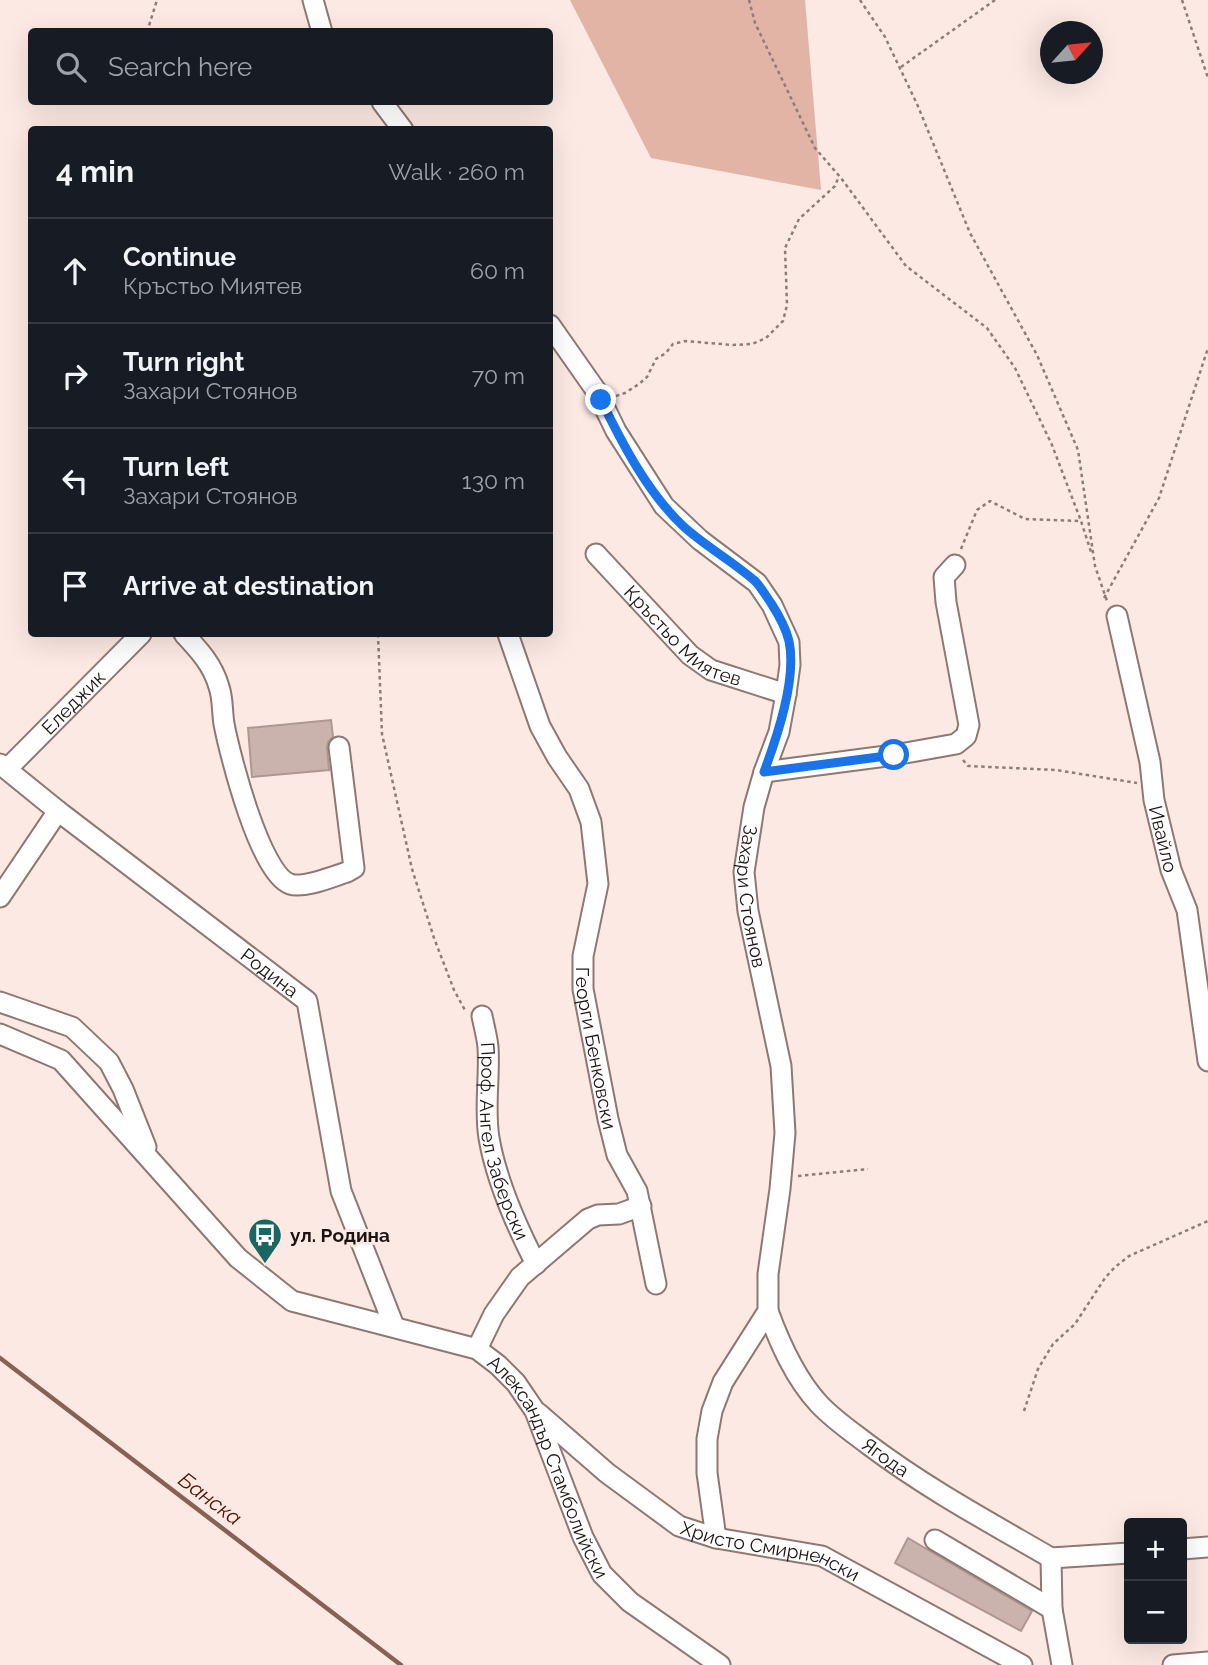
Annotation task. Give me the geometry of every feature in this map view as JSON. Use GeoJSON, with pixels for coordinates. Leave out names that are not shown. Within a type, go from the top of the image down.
{"type":"FeatureCollection","features":[{"type":"Feature","properties":{"kind":"street"},"geometry":{"type":"LineString","coordinates":[[313,0],[321,28]]}},
{"type":"Feature","properties":{"kind":"street"},"geometry":{"type":"LineString","coordinates":[[384,105],[400,126]]}},
{"type":"Feature","properties":{"kind":"street","name":"Захари Стоянов"},"geometry":{"type":"LineString","coordinates":[[553,330],[601,400],[616,431],[664,506],[699,540],[757,583],[772,605],[789,642],[790,665],[779,732],[754,807],[744,872],[748,911],[781,1066],[785,1133],[768,1274],[768,1311]]}},
{"type":"Feature","properties":{"kind":"street","name":"Кръстьо Миятев"},"geometry":{"type":"LineString","coordinates":[[596,554],[690,655],[710,670],[786,694]]}},
{"type":"Feature","properties":{"kind":"street"},"geometry":{"type":"LineString","coordinates":[[764,772],[956,744],[966,736],[970,725],[946,602],[944,577],[955,565]]}},
{"type":"Feature","properties":{"kind":"street","name":"Ивайло"},"geometry":{"type":"LineString","coordinates":[[1117,615],[1150,762],[1154,800],[1171,870],[1187,910],[1208,1061]]}},
{"type":"Feature","properties":{"kind":"street","name":"Еледжик"},"geometry":{"type":"LineString","coordinates":[[4,766],[138,637]]}},
{"type":"Feature","properties":{"kind":"street"},"geometry":{"type":"LineString","coordinates":[[187,637],[214,671],[250,823],[278,874],[288,884],[299,886],[354,868],[339,747]]}},
{"type":"Feature","properties":{"kind":"street","name":"Георги Бенковски"},"geometry":{"type":"LineString","coordinates":[[509,637],[540,726],[579,789],[591,822],[598,884],[583,956],[583,989],[614,1143],[617,1155],[637,1191],[656,1284]]}},
{"type":"Feature","properties":{"kind":"street","name":"Родина"},"geometry":{"type":"LineString","coordinates":[[4,766],[58,811],[307,1001],[341,1191],[394,1326]]}},
{"type":"Feature","properties":{"kind":"street"},"geometry":{"type":"LineString","coordinates":[[0,897],[58,811]]}},
{"type":"Feature","properties":{"kind":"street"},"geometry":{"type":"LineString","coordinates":[[0,1002],[72,1027],[109,1062],[123,1089],[151,1160]]}},
{"type":"Feature","properties":{"kind":"street","name":"Проф. Ангел Заберски"},"geometry":{"type":"LineString","coordinates":[[482,1016],[488,1046],[486,1087],[489,1137],[520,1234],[536,1264]]}},
{"type":"Feature","properties":{"kind":"street","name":"Александър Стамболийски"},"geometry":{"type":"LineString","coordinates":[[0,1034],[61,1060],[238,1258],[292,1301],[477,1349],[498,1364],[516,1383],[535,1411],[583,1538],[602,1574],[629,1602],[720,1665]]}},
{"type":"Feature","properties":{"kind":"street"},"geometry":{"type":"LineString","coordinates":[[477,1349],[494,1314],[520,1277],[589,1219],[598,1215],[619,1214],[641,1206]]}},
{"type":"Feature","properties":{"kind":"street"},"geometry":{"type":"LineString","coordinates":[[716,1538],[707,1473],[707,1438],[712,1411],[723,1382],[768,1311]]}},
{"type":"Feature","properties":{"kind":"street","name":"Ягода"},"geometry":{"type":"LineString","coordinates":[[768,1311],[780,1344],[797,1374],[819,1404],[836,1420],[907,1473],[1051,1558]]}},
{"type":"Feature","properties":{"kind":"street","name":"Христо Смирненски"},"geometry":{"type":"LineString","coordinates":[[535,1411],[607,1473],[679,1526],[716,1538],[822,1556],[1022,1665]]}},
{"type":"Feature","properties":{"kind":"street"},"geometry":{"type":"LineString","coordinates":[[936,1540],[1052,1609]]}},
{"type":"Feature","properties":{"kind":"street"},"geometry":{"type":"LineString","coordinates":[[1187,1549],[1208,1547]]}},
{"type":"Feature","properties":{"kind":"street"},"geometry":{"type":"LineString","coordinates":[[1062,1665],[1052,1609],[1051,1558],[1124,1553]]}},
{"type":"Feature","properties":{"kind":"street"},"geometry":{"type":"LineString","coordinates":[[1173,1665],[1208,1662]]}},
{"type":"Feature","properties":{"kind":"path"},"geometry":{"type":"LineString","coordinates":[[148,28],[157,0]]}},
{"type":"Feature","properties":{"kind":"path"},"geometry":{"type":"LineString","coordinates":[[749,0],[755,23],[814,148],[839,176],[906,266],[987,328],[1016,368],[1052,445],[1081,521],[1104,598],[1117,615]]}},
{"type":"Feature","properties":{"kind":"path"},"geometry":{"type":"LineString","coordinates":[[860,0],[885,37],[917,104],[970,233],[1037,355],[1078,450],[1095,566]]}},
{"type":"Feature","properties":{"kind":"path"},"geometry":{"type":"LineString","coordinates":[[900,68],[995,0]]}},
{"type":"Feature","properties":{"kind":"path"},"geometry":{"type":"LineString","coordinates":[[1182,0],[1208,78]]}},
{"type":"Feature","properties":{"kind":"path"},"geometry":{"type":"LineString","coordinates":[[601,400],[625,393],[639,384],[647,377],[656,359],[666,353],[673,344],[684,341],[752,344],[766,338],[783,321],[787,305],[785,248],[799,219],[835,186],[839,176]]}},
{"type":"Feature","properties":{"kind":"path"},"geometry":{"type":"LineString","coordinates":[[1104,598],[1159,498],[1208,348]]}},
{"type":"Feature","properties":{"kind":"path"},"geometry":{"type":"LineString","coordinates":[[955,565],[976,509],[990,501],[1025,519],[1081,521]]}},
{"type":"Feature","properties":{"kind":"path"},"geometry":{"type":"LineString","coordinates":[[379,637],[382,734],[412,869],[454,990],[470,1020],[486,1035]]}},
{"type":"Feature","properties":{"kind":"path"},"geometry":{"type":"LineString","coordinates":[[956,744],[968,766],[1056,770],[1134,784],[1152,781]]}},
{"type":"Feature","properties":{"kind":"path"},"geometry":{"type":"LineString","coordinates":[[781,1177],[869,1169]]}},
{"type":"Feature","properties":{"kind":"path"},"geometry":{"type":"LineString","coordinates":[[1024,1411],[1038,1369],[1053,1344],[1075,1324],[1114,1268],[1129,1256],[1208,1222]]}},
{"type":"Feature","properties":{"kind":"shaded area"},"geometry":{"type":"Polygon","coordinates":[[[570,0],[805,0],[821,190],[651,158],[570,0]]]}},
{"type":"Feature","properties":{"kind":"building"},"geometry":{"type":"Polygon","coordinates":[[[331,720],[333,737],[327,748],[329,770],[252,777],[248,728],[331,720]]]}},
{"type":"Feature","properties":{"kind":"building"},"geometry":{"type":"Polygon","coordinates":[[[908,1538],[1032,1611],[1021,1631],[895,1563],[908,1538]]]}},
{"type":"Feature","properties":{"kind":"waterway","name":"Банска"},"geometry":{"type":"LineString","coordinates":[[0,1358],[401,1665]]}},
{"type":"Feature","properties":{"kind":"place","name":"ул. Родина"},"geometry":{"type":"Point","coordinates":[265,1265]}},
{"type":"Feature","properties":{"kind":"route"},"geometry":{"type":"LineString","coordinates":[[601,400],[616,431],[664,506],[699,540],[757,583],[782,623],[789,642],[790,665],[779,732],[764,772],[894,755]]}}]}
